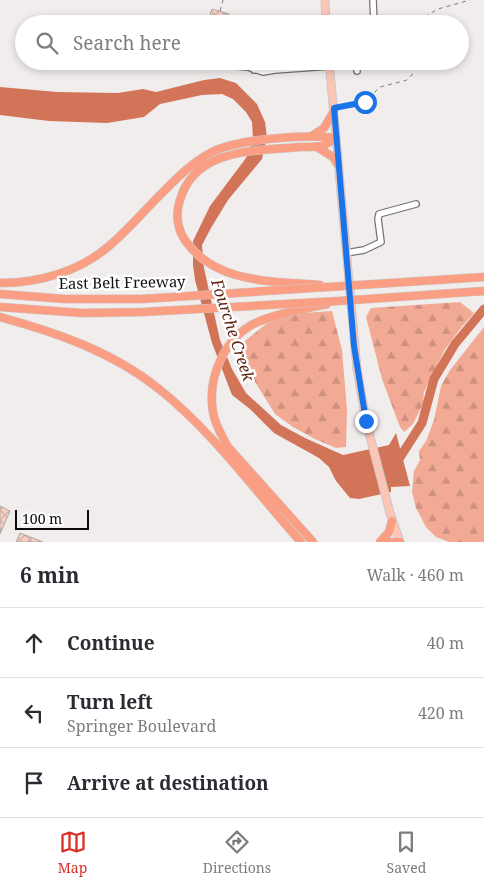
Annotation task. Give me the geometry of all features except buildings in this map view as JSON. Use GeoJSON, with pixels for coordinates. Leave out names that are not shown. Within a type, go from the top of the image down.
{"type":"FeatureCollection","features":[{"type":"Feature","properties":{"kind":"highway"},"geometry":{"type":"LineString","coordinates":[[311,136],[324,128],[334,109]]}},
{"type":"Feature","properties":{"kind":"highway"},"geometry":{"type":"LineString","coordinates":[[0,283],[48,277],[73,268],[92,258],[118,239],[188,168],[211,152],[229,145],[311,136],[336,138]]}},
{"type":"Feature","properties":{"kind":"highway"},"geometry":{"type":"LineString","coordinates":[[336,138],[323,146],[254,150],[218,158],[192,175],[183,187],[178,203],[177,220],[182,237],[194,252],[211,266],[245,278],[266,282],[339,287]]}},
{"type":"Feature","properties":{"kind":"highway"},"geometry":{"type":"LineString","coordinates":[[315,146],[328,154],[338,165]]}},
{"type":"Feature","properties":{"kind":"highway","name":"East Belt Freeway"},"geometry":{"type":"LineString","coordinates":[[0,294],[109,300],[484,277]]}},
{"type":"Feature","properties":{"kind":"highway","name":"East Belt Freeway"},"geometry":{"type":"LineString","coordinates":[[0,306],[57,312],[112,313],[484,291]]}},
{"type":"Feature","properties":{"kind":"highway"},"geometry":{"type":"LineString","coordinates":[[313,542],[228,447],[218,429],[213,414],[211,395],[214,376],[220,361],[231,342],[242,332],[259,321],[339,301]]}},
{"type":"Feature","properties":{"kind":"highway"},"geometry":{"type":"LineString","coordinates":[[0,317],[53,333],[100,352],[158,388],[208,436],[301,542]]}},
{"type":"Feature","properties":{"kind":"highway"},"geometry":{"type":"LineString","coordinates":[[382,542],[389,532],[391,517]]}},
{"type":"Feature","properties":{"kind":"highway"},"geometry":{"type":"LineString","coordinates":[[382,542],[399,542]]}},
{"type":"Feature","properties":{"kind":"main road"},"geometry":{"type":"LineString","coordinates":[[325,0],[326,15]]}},
{"type":"Feature","properties":{"kind":"main road"},"geometry":{"type":"LineString","coordinates":[[331,70],[357,369],[366,421],[399,542]]}},
{"type":"Feature","properties":{"kind":"street"},"geometry":{"type":"LineString","coordinates":[[373,0],[374,15]]}},
{"type":"Feature","properties":{"kind":"street"},"geometry":{"type":"LineString","coordinates":[[254,70],[263,72],[275,70]]}},
{"type":"Feature","properties":{"kind":"street"},"geometry":{"type":"LineString","coordinates":[[346,253],[364,250],[381,242],[379,214],[416,204]]}},
{"type":"Feature","properties":{"kind":"path"},"geometry":{"type":"LineString","coordinates":[[220,11],[224,0]]}},
{"type":"Feature","properties":{"kind":"path"},"geometry":{"type":"LineString","coordinates":[[428,15],[438,9],[470,0]]}},
{"type":"Feature","properties":{"kind":"path"},"geometry":{"type":"LineString","coordinates":[[334,109],[365,102],[380,87],[407,80],[412,75],[413,70]]}},
{"type":"Feature","properties":{"kind":"green space"},"geometry":{"type":"Polygon","coordinates":[[[460,302],[474,313],[444,351],[424,392],[423,404],[413,424],[404,432],[400,427],[382,379],[366,317],[371,308],[460,302]]]}},
{"type":"Feature","properties":{"kind":"green space"},"geometry":{"type":"Polygon","coordinates":[[[332,311],[342,350],[347,410],[346,447],[336,448],[293,427],[275,414],[252,377],[240,345],[271,320],[302,313],[332,311]]]}},
{"type":"Feature","properties":{"kind":"green space"},"geometry":{"type":"Polygon","coordinates":[[[484,327],[484,542],[449,542],[436,537],[426,527],[416,508],[412,492],[414,471],[420,460],[419,451],[426,441],[434,420],[441,386],[450,370],[484,327]]]}},
{"type":"Feature","properties":{"kind":"shaded area"},"geometry":{"type":"Polygon","coordinates":[[[220,78],[236,83],[257,104],[265,122],[267,137],[262,159],[228,200],[202,245],[204,268],[220,340],[232,369],[246,393],[281,425],[343,455],[389,445],[396,433],[410,486],[391,487],[391,492],[359,499],[350,498],[336,481],[329,467],[319,458],[274,433],[250,409],[232,395],[212,343],[195,280],[193,241],[210,206],[246,158],[253,139],[252,122],[246,112],[233,99],[222,94],[202,95],[160,104],[144,117],[107,123],[49,121],[0,115],[0,87],[57,92],[118,93],[143,89],[156,92],[220,78]]]}},
{"type":"Feature","properties":{"kind":"waterway","name":"Fourche Creek"},"geometry":{"type":"LineString","coordinates":[[395,462],[397,462],[422,423],[434,379],[455,344],[484,309]]}},
{"type":"Feature","properties":{"kind":"route"},"geometry":{"type":"LineString","coordinates":[[365,102],[334,108],[354,346],[366,421]]}}]}
